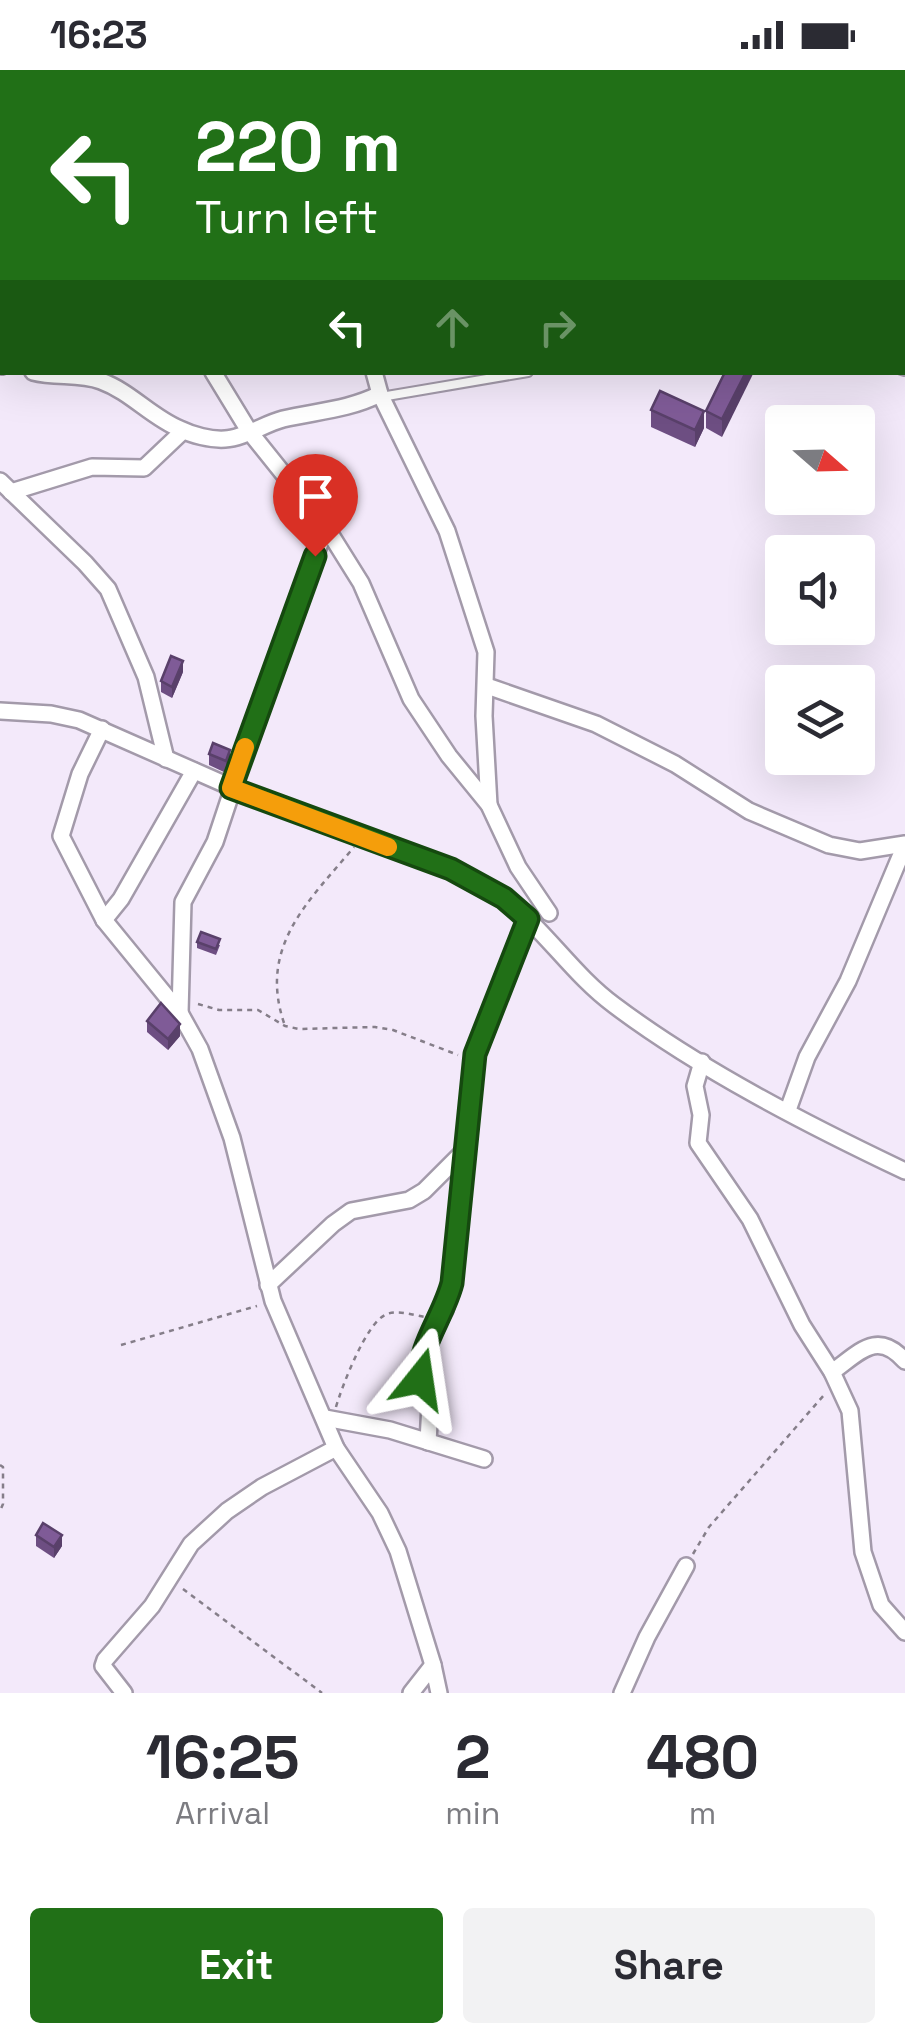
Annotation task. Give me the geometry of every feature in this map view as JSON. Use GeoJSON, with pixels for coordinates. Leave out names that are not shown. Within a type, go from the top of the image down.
{"type":"FeatureCollection","features":[{"type":"Feature","properties":{"kind":"street"},"geometry":{"type":"LineString","coordinates":[[84,375],[105,382],[183,431],[218,440],[231,439],[282,419],[354,407],[380,395]]}},
{"type":"Feature","properties":{"kind":"street"},"geometry":{"type":"LineString","coordinates":[[215,375],[249,431],[326,527],[372,601],[411,699],[450,756],[490,804],[518,866],[549,913]]}},
{"type":"Feature","properties":{"kind":"street"},"geometry":{"type":"LineString","coordinates":[[375,375],[380,395],[447,531],[486,652],[484,716],[490,804]]}},
{"type":"Feature","properties":{"kind":"street"},"geometry":{"type":"LineString","coordinates":[[6,486],[92,466],[144,468],[183,431]]}},
{"type":"Feature","properties":{"kind":"street"},"geometry":{"type":"LineString","coordinates":[[6,486],[108,589],[146,678],[166,758]]}},
{"type":"Feature","properties":{"kind":"street"},"geometry":{"type":"LineString","coordinates":[[180,1006],[183,902],[215,842],[326,527]]}},
{"type":"Feature","properties":{"kind":"street"},"geometry":{"type":"LineString","coordinates":[[487,686],[596,724],[675,764],[758,816],[829,845],[860,851],[905,844]]}},
{"type":"Feature","properties":{"kind":"street"},"geometry":{"type":"LineString","coordinates":[[0,710],[51,714],[102,729],[231,788],[465,876],[504,898],[579,976],[644,1026],[788,1110],[905,1171]]}},
{"type":"Feature","properties":{"kind":"street"},"geometry":{"type":"LineString","coordinates":[[102,729],[80,774],[61,836],[104,920],[180,1006],[200,1048],[232,1138],[270,1293],[329,1418],[336,1448],[388,1528],[439,1693]]}},
{"type":"Feature","properties":{"kind":"street"},"geometry":{"type":"LineString","coordinates":[[104,920],[121,898],[194,771]]}},
{"type":"Feature","properties":{"kind":"street"},"geometry":{"type":"LineString","coordinates":[[788,1110],[807,1057],[848,981],[905,844]]}},
{"type":"Feature","properties":{"kind":"street"},"geometry":{"type":"LineString","coordinates":[[428,1442],[430,1406],[419,1373],[455,1268],[475,1054],[528,919]]}},
{"type":"Feature","properties":{"kind":"street"},"geometry":{"type":"LineString","coordinates":[[702,1062],[695,1086],[700,1116],[698,1143],[750,1220],[850,1410],[862,1552],[881,1605],[905,1632]]}},
{"type":"Feature","properties":{"kind":"street"},"geometry":{"type":"LineString","coordinates":[[270,1293],[333,1224],[352,1211],[409,1200],[424,1191],[467,1148]]}},
{"type":"Feature","properties":{"kind":"street"},"geometry":{"type":"LineString","coordinates":[[834,1378],[874,1344],[888,1346],[905,1361]]}},
{"type":"Feature","properties":{"kind":"street"},"geometry":{"type":"LineString","coordinates":[[329,1418],[390,1430],[484,1459]]}},
{"type":"Feature","properties":{"kind":"street"},"geometry":{"type":"LineString","coordinates":[[124,1693],[108,1675],[103,1666],[105,1660],[152,1606],[191,1544],[262,1486],[336,1448]]}},
{"type":"Feature","properties":{"kind":"street"},"geometry":{"type":"LineString","coordinates":[[622,1693],[686,1566]]}},
{"type":"Feature","properties":{"kind":"street"},"geometry":{"type":"LineString","coordinates":[[411,1693],[433,1664]]}},
{"type":"Feature","properties":{"kind":"lane"},"geometry":{"type":"LineString","coordinates":[[380,395],[509,375]]}},
{"type":"Feature","properties":{"kind":"path"},"geometry":{"type":"LineString","coordinates":[[285,1026],[275,983],[286,936],[303,908],[362,838]]}},
{"type":"Feature","properties":{"kind":"path"},"geometry":{"type":"LineString","coordinates":[[180,1006],[258,1010],[285,1026],[375,1027],[414,1035],[446,1052],[475,1054]]}},
{"type":"Feature","properties":{"kind":"path"},"geometry":{"type":"LineString","coordinates":[[121,1345],[270,1293]]}},
{"type":"Feature","properties":{"kind":"path"},"geometry":{"type":"LineString","coordinates":[[329,1418],[381,1316],[391,1312],[441,1316]]}},
{"type":"Feature","properties":{"kind":"path"},"geometry":{"type":"LineString","coordinates":[[686,1566],[709,1527],[771,1459],[834,1378]]}},
{"type":"Feature","properties":{"kind":"path"},"geometry":{"type":"LineString","coordinates":[[0,1465],[0,1512]]}},
{"type":"Feature","properties":{"kind":"path"},"geometry":{"type":"LineString","coordinates":[[168,1577],[322,1693]]}},
{"type":"Feature","properties":{"kind":"building"},"geometry":{"type":"Polygon","coordinates":[[[724,375],[744,375],[722,419],[706,411],[724,375]]]}},
{"type":"Feature","properties":{"kind":"building"},"geometry":{"type":"Polygon","coordinates":[[[660,391],[704,411],[695,430],[651,410],[660,391]]]}},
{"type":"Feature","properties":{"kind":"building"},"geometry":{"type":"Polygon","coordinates":[[[171,656],[183,661],[172,687],[161,681],[171,656]]]}},
{"type":"Feature","properties":{"kind":"building"},"geometry":{"type":"Polygon","coordinates":[[[213,743],[230,750],[226,761],[209,754],[213,743]]]}},
{"type":"Feature","properties":{"kind":"building"},"geometry":{"type":"Polygon","coordinates":[[[201,932],[220,939],[216,949],[197,942],[201,932]]]}},
{"type":"Feature","properties":{"kind":"building"},"geometry":{"type":"Polygon","coordinates":[[[161,1003],[180,1024],[168,1039],[147,1021],[161,1003]]]}},
{"type":"Feature","properties":{"kind":"building"},"geometry":{"type":"Polygon","coordinates":[[[43,1523],[62,1535],[54,1547],[36,1535],[43,1523]]]}},
{"type":"Feature","properties":{"kind":"slow traffic"},"geometry":{"type":"LineString","coordinates":[[245,747],[231,788],[388,847]]}},
{"type":"Feature","properties":{"kind":"route"},"geometry":{"type":"LineString","coordinates":[[315,556],[231,788],[451,869],[504,898],[528,919],[496,1005],[478,1040],[452,1283],[445,1310],[427,1341],[420,1379]]}}]}
